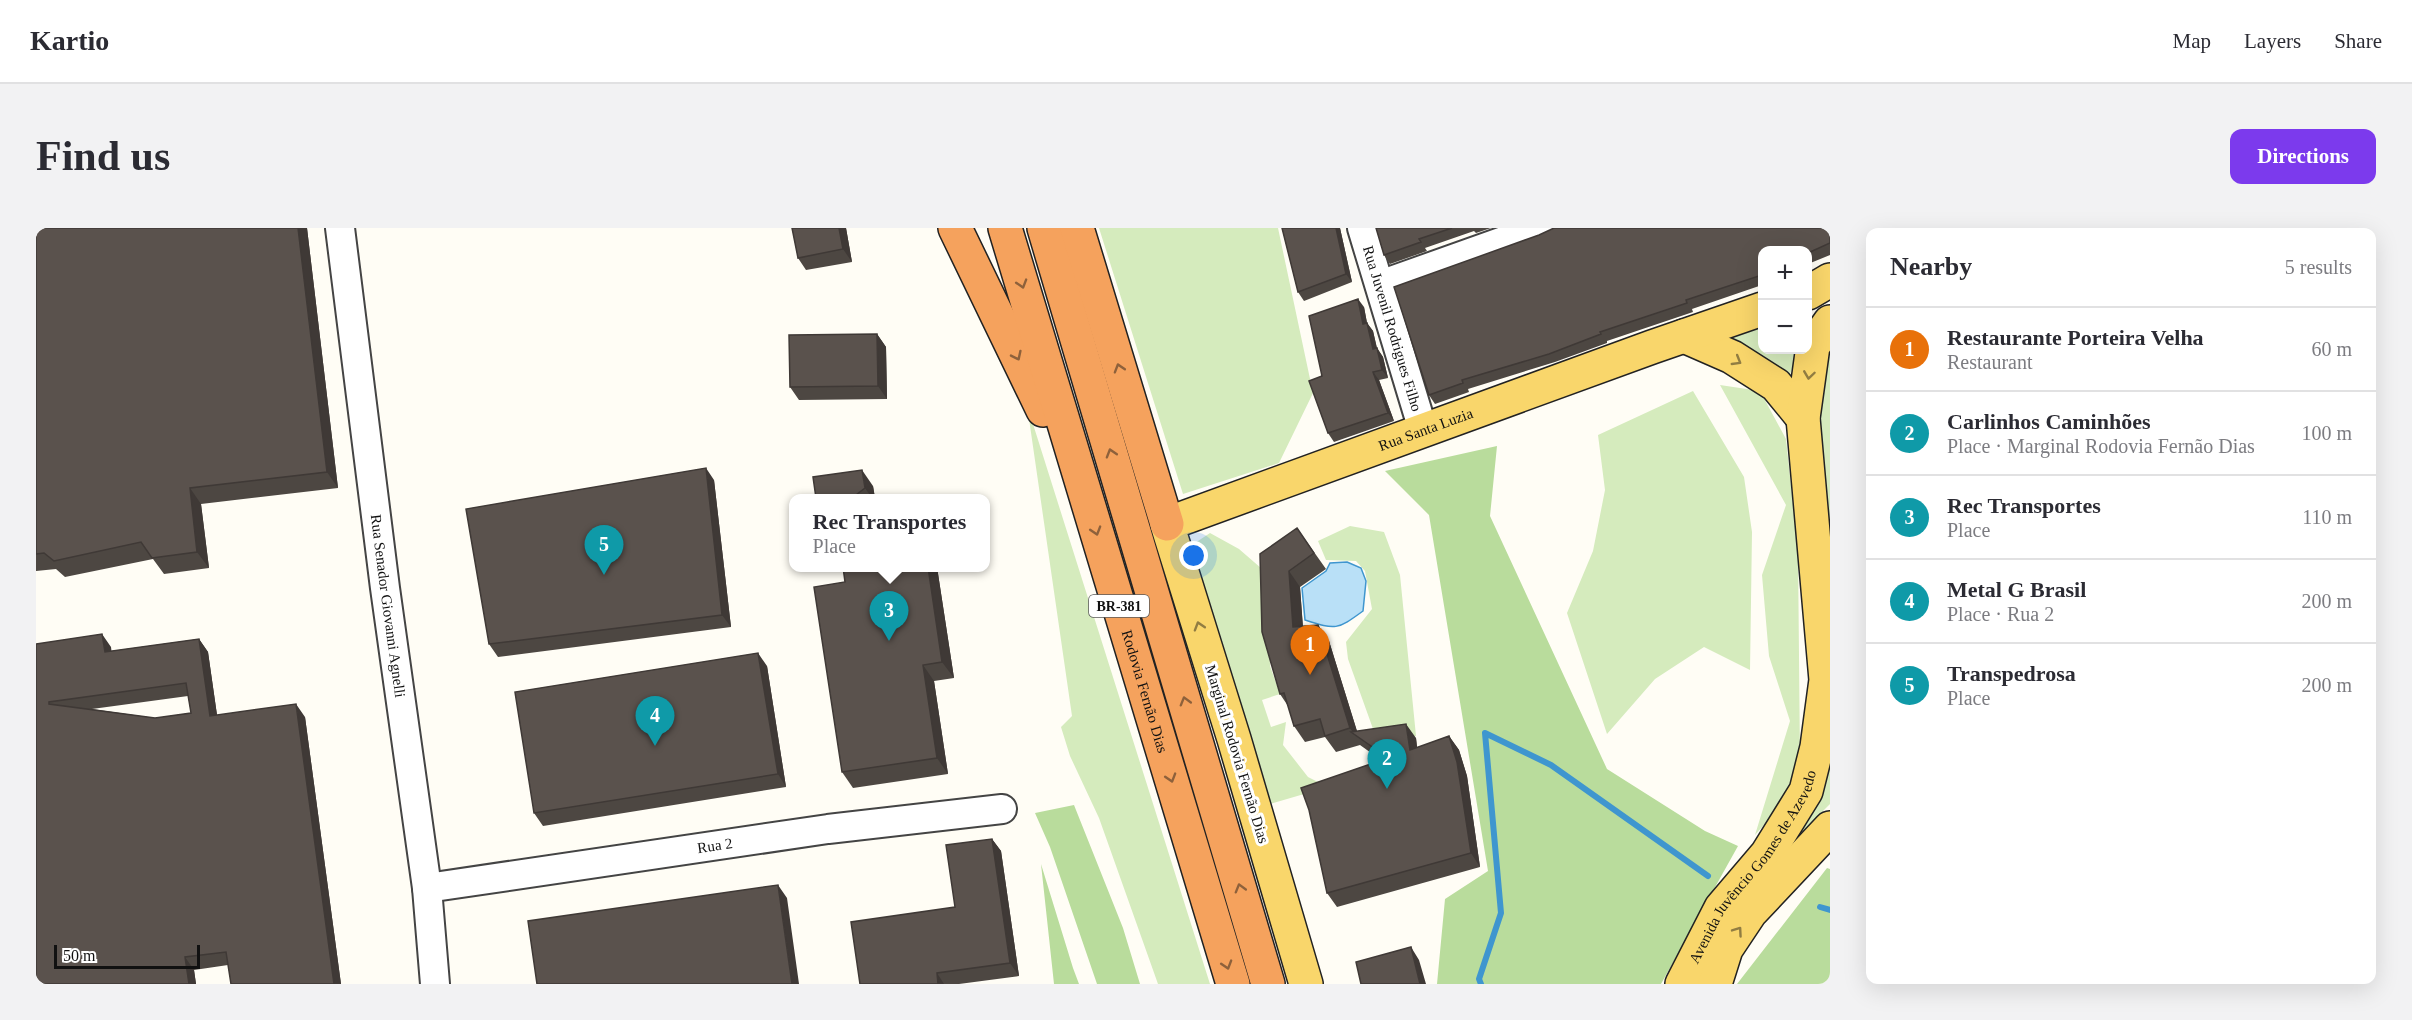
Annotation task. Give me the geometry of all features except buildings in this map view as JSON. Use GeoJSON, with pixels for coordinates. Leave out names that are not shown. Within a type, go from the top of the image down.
{"type":"FeatureCollection","features":[{"type":"Feature","properties":{"kind":"highway"},"geometry":{"type":"LineString","coordinates":[[955,228],[1084,492]]}},
{"type":"Feature","properties":{"kind":"highway","name":"Rodovia Fernão Dias"},"geometry":{"type":"LineString","coordinates":[[1005,228],[1233,984]]}},
{"type":"Feature","properties":{"kind":"highway","name":"BR-381"},"geometry":{"type":"LineString","coordinates":[[1044,228],[1268,984]]}},
{"type":"Feature","properties":{"kind":"highway"},"geometry":{"type":"LineString","coordinates":[[1077,228],[1167,524]]}},
{"type":"Feature","properties":{"kind":"main road"},"geometry":{"type":"LineString","coordinates":[[1812,291],[1830,280]]}},
{"type":"Feature","properties":{"kind":"main road","name":"Rua Santa Luzia"},"geometry":{"type":"LineString","coordinates":[[1167,524],[1758,310]]}},
{"type":"Feature","properties":{"kind":"main road","name":"Avenida Juvêncio Gomes de Azevedo"},"geometry":{"type":"LineString","coordinates":[[1682,984],[1721,908],[1767,854],[1806,791],[1817,747],[1826,680],[1823,566],[1803,418],[1813,346],[1830,322]]}},
{"type":"Feature","properties":{"kind":"main road"},"geometry":{"type":"LineString","coordinates":[[1684,336],[1732,357],[1776,385],[1803,418]]}},
{"type":"Feature","properties":{"kind":"main road","name":"Marginal Rodovia Fernão Dias"},"geometry":{"type":"LineString","coordinates":[[1167,524],[1234,739],[1306,984]]}},
{"type":"Feature","properties":{"kind":"main road","name":"Avenida Juvêncio Gomes de Azevedo"},"geometry":{"type":"LineString","coordinates":[[1715,984],[1726,949],[1750,913],[1830,828]]}},
{"type":"Feature","properties":{"kind":"street","name":"Rua Senador Giovanni Agnelli"},"geometry":{"type":"LineString","coordinates":[[340,228],[385,588],[427,888],[435,984]]}},
{"type":"Feature","properties":{"kind":"street","name":"Rua Juvenil Rodrigues Filho"},"geometry":{"type":"LineString","coordinates":[[1362,228],[1423,430]]}},
{"type":"Feature","properties":{"kind":"street"},"geometry":{"type":"LineString","coordinates":[[1380,285],[1540,228]]}},
{"type":"Feature","properties":{"kind":"street","name":"Rua 2"},"geometry":{"type":"LineString","coordinates":[[427,888],[828,829],[1002,809]]}},
{"type":"Feature","properties":{"kind":"green space"},"geometry":{"type":"Polygon","coordinates":[[[1099,228],[1278,228],[1313,393],[1279,463],[1183,494],[1099,228]]]}},
{"type":"Feature","properties":{"kind":"green space"},"geometry":{"type":"Polygon","coordinates":[[[1758,322],[1758,354],[1798,354],[1787,381],[1720,328],[1758,322]]]}},
{"type":"Feature","properties":{"kind":"green space"},"geometry":{"type":"Polygon","coordinates":[[[1830,332],[1830,563],[1815,456],[1830,332]]]}},
{"type":"Feature","properties":{"kind":"green space"},"geometry":{"type":"Polygon","coordinates":[[[1720,385],[1760,391],[1786,439],[1798,551],[1800,761],[1781,806],[1755,835],[1790,721],[1769,656],[1762,575],[1786,505],[1720,385]]]}},
{"type":"Feature","properties":{"kind":"green space"},"geometry":{"type":"Polygon","coordinates":[[[1693,391],[1744,477],[1752,532],[1750,670],[1704,647],[1655,679],[1607,734],[1567,613],[1593,551],[1605,490],[1598,435],[1693,391]]]}},
{"type":"Feature","properties":{"kind":"green space"},"geometry":{"type":"Polygon","coordinates":[[[1027,405],[1210,984],[1158,984],[1099,818],[1070,756],[1061,727],[1072,716],[1027,405]]]}},
{"type":"Feature","properties":{"kind":"green space"},"geometry":{"type":"Polygon","coordinates":[[[1497,446],[1490,516],[1607,769],[1705,831],[1738,846],[1661,984],[1437,984],[1445,899],[1488,871],[1429,515],[1385,471],[1497,446]]]}},
{"type":"Feature","properties":{"kind":"green space"},"geometry":{"type":"Polygon","coordinates":[[[1350,526],[1384,532],[1400,575],[1416,736],[1377,740],[1348,659],[1346,642],[1372,609],[1365,571],[1356,561],[1326,560],[1318,541],[1350,526]]]}},
{"type":"Feature","properties":{"kind":"green space"},"geometry":{"type":"Polygon","coordinates":[[[1210,533],[1239,549],[1269,575],[1270,666],[1280,694],[1262,700],[1271,727],[1286,722],[1283,745],[1308,777],[1328,787],[1267,805],[1192,545],[1210,533]]]}},
{"type":"Feature","properties":{"kind":"green space"},"geometry":{"type":"Polygon","coordinates":[[[1830,753],[1830,804],[1773,861],[1830,753]]]}},
{"type":"Feature","properties":{"kind":"green space"},"geometry":{"type":"Polygon","coordinates":[[[1074,805],[1123,928],[1140,984],[1097,984],[1050,847],[1035,813],[1074,805]]]}},
{"type":"Feature","properties":{"kind":"green space"},"geometry":{"type":"Polygon","coordinates":[[[1041,864],[1073,968],[1079,984],[1054,984],[1041,864]]]}},
{"type":"Feature","properties":{"kind":"green space"},"geometry":{"type":"Polygon","coordinates":[[[1827,868],[1830,869],[1830,984],[1737,984],[1827,868]]]}},
{"type":"Feature","properties":{"kind":"water"},"geometry":{"type":"Polygon","coordinates":[[[1347,562],[1361,568],[1366,581],[1363,611],[1341,625],[1330,627],[1305,620],[1302,588],[1326,571],[1330,563],[1347,562]]]}},
{"type":"Feature","properties":{"kind":"waterway"},"geometry":{"type":"LineString","coordinates":[[1481,984],[1479,979],[1501,913],[1485,733],[1551,765],[1708,876]]}},
{"type":"Feature","properties":{"kind":"waterway"},"geometry":{"type":"LineString","coordinates":[[1820,907],[1830,910]]}},
{"type":"Feature","properties":{"kind":"place","name":"Transpedrosa"},"geometry":{"type":"Point","coordinates":[604,575]}},
{"type":"Feature","properties":{"kind":"place","name":"Rec Transportes"},"geometry":{"type":"Point","coordinates":[889,641]}},
{"type":"Feature","properties":{"kind":"place","name":"Restaurante Porteira Velha"},"geometry":{"type":"Point","coordinates":[1310,675]}},
{"type":"Feature","properties":{"kind":"place","name":"Metal G Brasil"},"geometry":{"type":"Point","coordinates":[655,746]}},
{"type":"Feature","properties":{"kind":"place","name":"Carlinhos Caminhões"},"geometry":{"type":"Point","coordinates":[1387,789]}}]}
